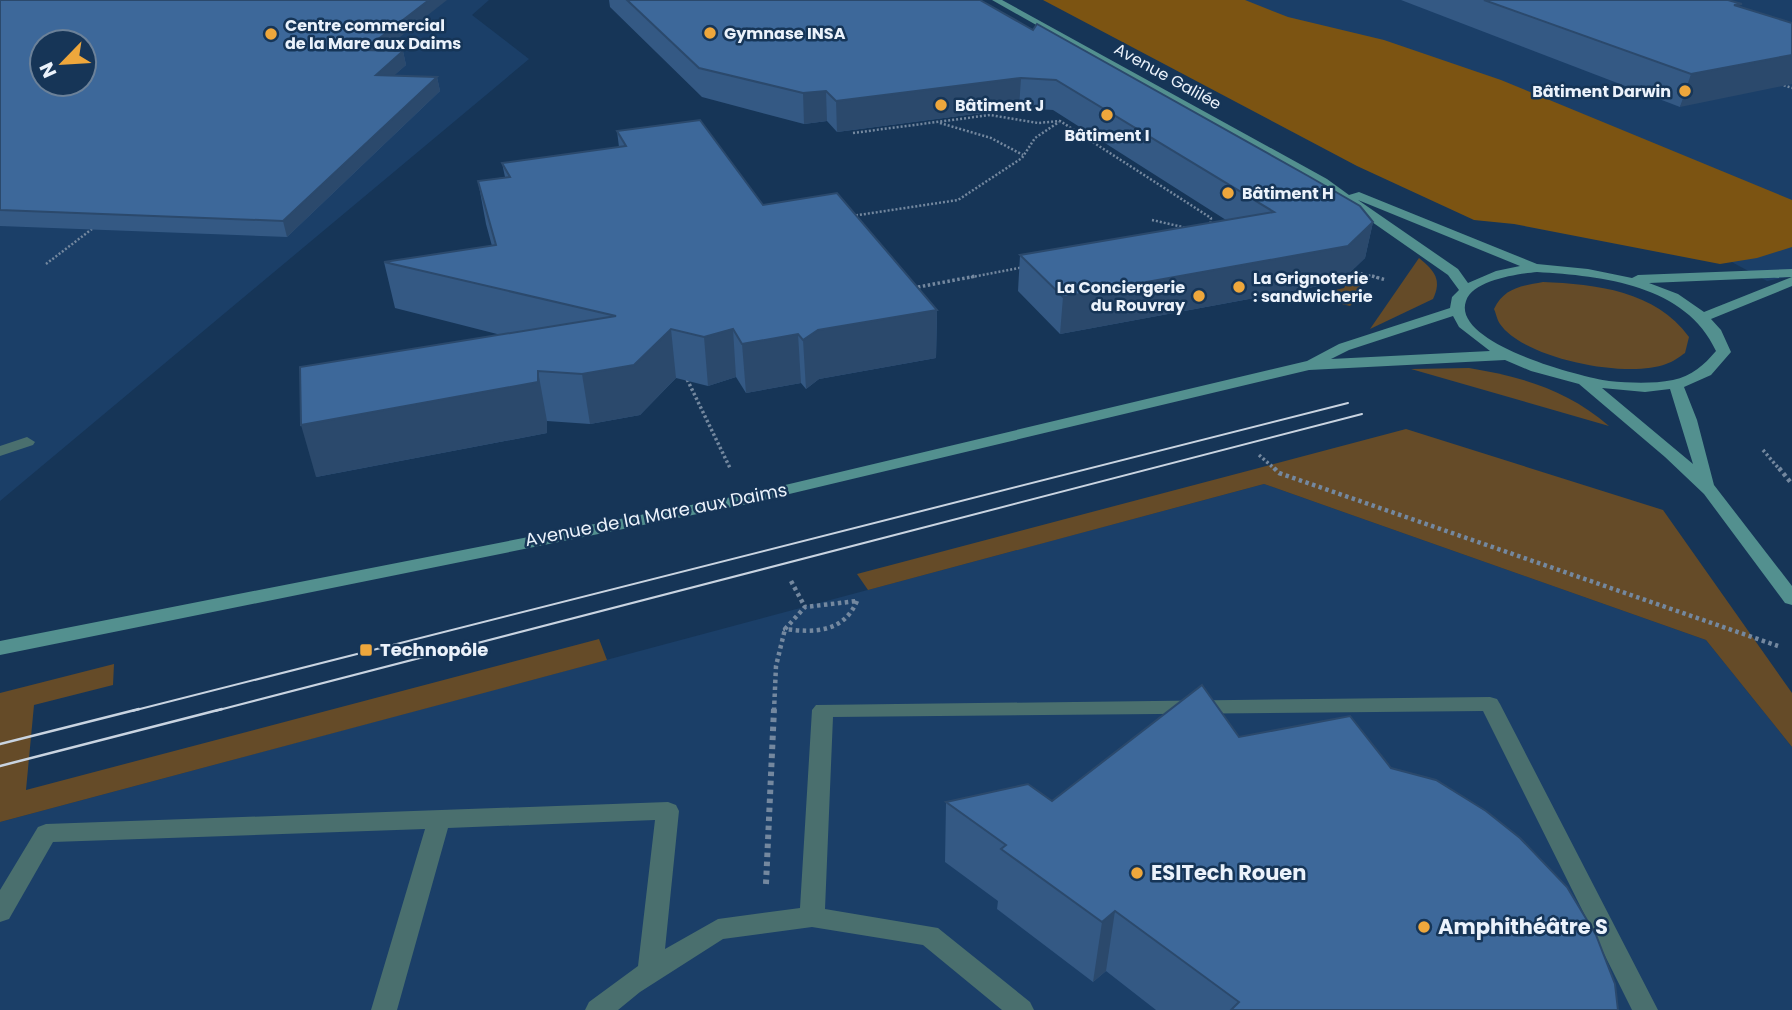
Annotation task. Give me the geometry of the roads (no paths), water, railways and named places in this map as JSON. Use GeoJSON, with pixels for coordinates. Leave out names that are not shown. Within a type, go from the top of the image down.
{"type":"FeatureCollection","features":[{"type":"Feature","properties":{"kind":"street","name":"Avenue Galilée"},"geometry":{"type":"LineString","coordinates":[[996,0],[1323,182],[1453,272],[1465,289]]}},
{"type":"Feature","properties":{"kind":"street","name":"Avenue Galilée"},"geometry":{"type":"LineString","coordinates":[[1323,182],[1537,268]]}},
{"type":"Feature","properties":{"kind":"street"},"geometry":{"type":"LineString","coordinates":[[1537,268],[1593,272],[1621,279],[1681,302],[1704,317],[1720,335],[1724,352],[1716,367],[1696,379],[1675,384],[1615,386],[1582,380],[1541,370],[1506,355],[1474,332],[1459,310],[1459,299],[1465,289],[1481,278],[1506,271],[1537,268]]}},
{"type":"Feature","properties":{"kind":"street"},"geometry":{"type":"LineString","coordinates":[[1621,279],[1792,273]]}},
{"type":"Feature","properties":{"kind":"street"},"geometry":{"type":"LineString","coordinates":[[1704,317],[1765,295],[1792,281]]}},
{"type":"Feature","properties":{"kind":"street","name":"Avenue de la Mare aux Daims"},"geometry":{"type":"LineString","coordinates":[[1309,365],[1344,347],[1459,310]]}},
{"type":"Feature","properties":{"kind":"street","name":"Avenue de la Mare aux Daims"},"geometry":{"type":"LineString","coordinates":[[0,648],[747,499],[1309,365],[1506,355]]}},
{"type":"Feature","properties":{"kind":"street"},"geometry":{"type":"LineString","coordinates":[[1582,380],[1612,401],[1710,490],[1792,599]]}},
{"type":"Feature","properties":{"kind":"street"},"geometry":{"type":"LineString","coordinates":[[1675,384],[1687,406],[1697,456],[1710,490]]}},
{"type":"Feature","properties":{"kind":"lane"},"geometry":{"type":"LineString","coordinates":[[0,451],[27,442]]}},
{"type":"Feature","properties":{"kind":"lane"},"geometry":{"type":"LineString","coordinates":[[812,917],[823,710],[1490,704],[1645,1010]]}},
{"type":"Feature","properties":{"kind":"lane"},"geometry":{"type":"LineString","coordinates":[[0,912],[46,833],[668,811],[650,972]]}},
{"type":"Feature","properties":{"kind":"lane"},"geometry":{"type":"LineString","coordinates":[[384,1010],[439,819]]}},
{"type":"Feature","properties":{"kind":"lane"},"geometry":{"type":"LineString","coordinates":[[598,1010],[650,972],[718,929],[812,917],[929,935],[1021,1010]]}},
{"type":"Feature","properties":{"kind":"tram line"},"geometry":{"type":"LineString","coordinates":[[132,711],[1348,403]]}},
{"type":"Feature","properties":{"kind":"tram line"},"geometry":{"type":"LineString","coordinates":[[215,711],[1362,414]]}},
{"type":"Feature","properties":{"kind":"tram line"},"geometry":{"type":"LineString","coordinates":[[0,744],[139,709]]}},
{"type":"Feature","properties":{"kind":"tram line"},"geometry":{"type":"LineString","coordinates":[[0,766],[222,709]]}},
{"type":"Feature","properties":{"kind":"place","name":"Gymnase INSA"},"geometry":{"type":"Point","coordinates":[710,33]}},
{"type":"Feature","properties":{"kind":"place","name":"Centre commercial de la Mare aux Daims"},"geometry":{"type":"Point","coordinates":[271,34]}},
{"type":"Feature","properties":{"kind":"place","name":"Bâtiment Darwin"},"geometry":{"type":"Point","coordinates":[1685,91]}},
{"type":"Feature","properties":{"kind":"place","name":"Bâtiment J"},"geometry":{"type":"Point","coordinates":[941,105]}},
{"type":"Feature","properties":{"kind":"place","name":"Bâtiment I"},"geometry":{"type":"Point","coordinates":[1107,115]}},
{"type":"Feature","properties":{"kind":"place","name":"Bâtiment H"},"geometry":{"type":"Point","coordinates":[1228,193]}},
{"type":"Feature","properties":{"kind":"place","name":"La Grignoterie : sandwicherie"},"geometry":{"type":"Point","coordinates":[1239,287]}},
{"type":"Feature","properties":{"kind":"place","name":"La Conciergerie du Rouvray"},"geometry":{"type":"Point","coordinates":[1199,296]}},
{"type":"Feature","properties":{"kind":"place","name":"Technopôle"},"geometry":{"type":"Point","coordinates":[366,650]}},
{"type":"Feature","properties":{"kind":"place","name":"ESITech Rouen"},"geometry":{"type":"Point","coordinates":[1137,873]}},
{"type":"Feature","properties":{"kind":"place","name":"Amphithéâtre S"},"geometry":{"type":"Point","coordinates":[1424,927]}}]}
